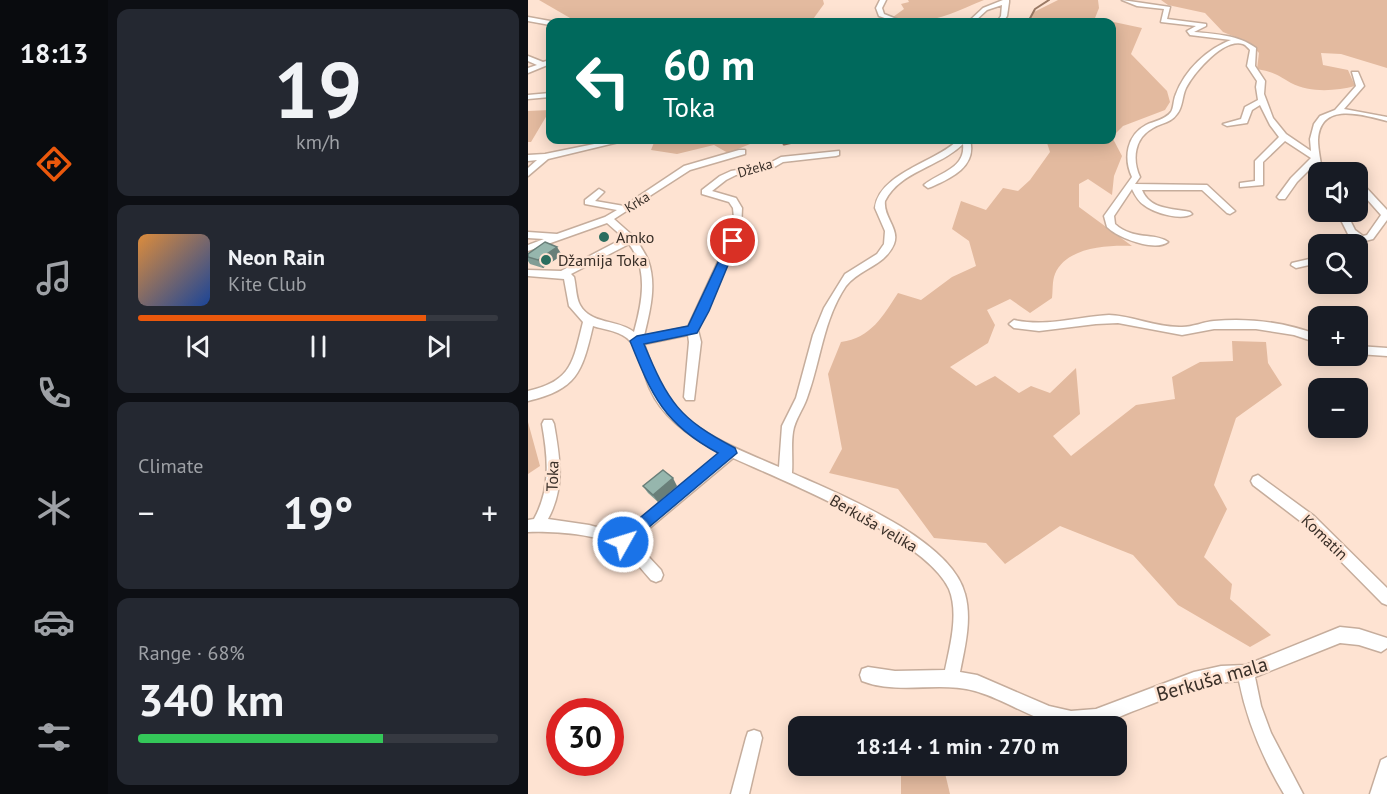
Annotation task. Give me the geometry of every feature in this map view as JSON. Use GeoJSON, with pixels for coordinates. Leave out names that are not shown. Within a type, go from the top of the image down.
{"type":"FeatureCollection","features":[{"type":"Feature","properties":{"kind":"street"},"geometry":{"type":"LineString","coordinates":[[883,0],[879,8],[881,15],[890,18]]}},
{"type":"Feature","properties":{"kind":"street"},"geometry":{"type":"LineString","coordinates":[[1125,0],[1139,6],[1157,5],[1168,8],[1162,20],[1202,24],[1203,27],[1189,32],[1229,37],[1246,43],[1254,50],[1251,66],[1261,81],[1257,89],[1261,101],[1284,137],[1316,158]]}},
{"type":"Feature","properties":{"kind":"street"},"geometry":{"type":"LineString","coordinates":[[975,18],[985,9],[1006,1],[1003,18]]}},
{"type":"Feature","properties":{"kind":"street"},"geometry":{"type":"LineString","coordinates":[[528,19],[546,22]]}},
{"type":"Feature","properties":{"kind":"street"},"geometry":{"type":"LineString","coordinates":[[1163,242],[1133,238],[1110,225],[1109,216],[1133,186],[1136,177],[1129,160],[1132,149],[1141,133],[1174,114],[1179,95],[1197,69],[1222,44],[1236,41]]}},
{"type":"Feature","properties":{"kind":"street"},"geometry":{"type":"LineString","coordinates":[[529,59],[546,64]]}},
{"type":"Feature","properties":{"kind":"street"},"geometry":{"type":"LineString","coordinates":[[528,71],[546,64]]}},
{"type":"Feature","properties":{"kind":"street"},"geometry":{"type":"LineString","coordinates":[[1338,111],[1360,86],[1355,74]]}},
{"type":"Feature","properties":{"kind":"street"},"geometry":{"type":"LineString","coordinates":[[528,97],[546,95]]}},
{"type":"Feature","properties":{"kind":"street"},"geometry":{"type":"LineString","coordinates":[[1227,124],[1244,121],[1248,110],[1261,101]]}},
{"type":"Feature","properties":{"kind":"street"},"geometry":{"type":"LineString","coordinates":[[1316,162],[1312,139],[1319,120],[1328,113],[1338,111],[1387,119]]}},
{"type":"Feature","properties":{"kind":"street"},"geometry":{"type":"LineString","coordinates":[[1243,185],[1260,183],[1259,161],[1284,137]]}},
{"type":"Feature","properties":{"kind":"street"},"geometry":{"type":"LineString","coordinates":[[528,158],[613,144]]}},
{"type":"Feature","properties":{"kind":"street"},"geometry":{"type":"LineString","coordinates":[[785,477],[788,430],[803,395],[814,348],[844,282],[875,260],[888,246],[891,232],[878,207],[884,192],[896,182],[958,144]]}},
{"type":"Feature","properties":{"kind":"street"},"geometry":{"type":"LineString","coordinates":[[928,185],[964,162],[969,148],[966,144]]}},
{"type":"Feature","properties":{"kind":"street","name":"Krka"},"geometry":{"type":"LineString","coordinates":[[528,248],[567,236],[608,219],[627,209],[687,168],[742,152]]}},
{"type":"Feature","properties":{"kind":"street","name":"Džeka"},"geometry":{"type":"LineString","coordinates":[[692,330],[703,311],[716,275],[727,258],[738,213],[733,200],[705,192],[723,178],[734,173],[768,167],[781,160],[836,153]]}},
{"type":"Feature","properties":{"kind":"street"},"geometry":{"type":"LineString","coordinates":[[528,173],[545,157]]}},
{"type":"Feature","properties":{"kind":"street"},"geometry":{"type":"LineString","coordinates":[[1282,196],[1316,158]]}},
{"type":"Feature","properties":{"kind":"street"},"geometry":{"type":"LineString","coordinates":[[1133,186],[1204,188],[1230,211]]}},
{"type":"Feature","properties":{"kind":"street"},"geometry":{"type":"LineString","coordinates":[[1133,186],[1141,199],[1150,206],[1187,214]]}},
{"type":"Feature","properties":{"kind":"street"},"geometry":{"type":"LineString","coordinates":[[599,192],[588,202],[627,209]]}},
{"type":"Feature","properties":{"kind":"street"},"geometry":{"type":"LineString","coordinates":[[1368,195],[1386,214],[1368,238]]}},
{"type":"Feature","properties":{"kind":"street"},"geometry":{"type":"LineString","coordinates":[[608,219],[633,238],[642,254],[648,281],[637,341]]}},
{"type":"Feature","properties":{"kind":"street"},"geometry":{"type":"LineString","coordinates":[[528,235],[567,236]]}},
{"type":"Feature","properties":{"kind":"street"},"geometry":{"type":"LineString","coordinates":[[528,273],[563,274],[633,238]]}},
{"type":"Feature","properties":{"kind":"street"},"geometry":{"type":"LineString","coordinates":[[1296,265],[1308,262]]}},
{"type":"Feature","properties":{"kind":"street"},"geometry":{"type":"LineString","coordinates":[[563,274],[571,280],[574,306],[589,321],[625,331],[637,341],[656,390],[676,416],[698,436],[730,453],[623,542]]}},
{"type":"Feature","properties":{"kind":"street"},"geometry":{"type":"LineString","coordinates":[[1014,324],[1034,330],[1054,329],[1095,320],[1120,319],[1182,331],[1218,325],[1294,330],[1308,335]]}},
{"type":"Feature","properties":{"kind":"street"},"geometry":{"type":"LineString","coordinates":[[528,396],[552,389],[565,382],[581,352],[589,321]]}},
{"type":"Feature","properties":{"kind":"street"},"geometry":{"type":"LineString","coordinates":[[637,341],[692,330],[694,363],[690,397]]}},
{"type":"Feature","properties":{"kind":"street"},"geometry":{"type":"LineString","coordinates":[[1368,351],[1387,352]]}},
{"type":"Feature","properties":{"kind":"street","name":"Toka"},"geometry":{"type":"LineString","coordinates":[[533,526],[550,502],[555,482],[548,424]]}},
{"type":"Feature","properties":{"kind":"street","name":"Berkuša velika"},"geometry":{"type":"LineString","coordinates":[[730,453],[844,503],[906,538],[948,573],[954,584],[960,612],[958,646],[951,678]]}},
{"type":"Feature","properties":{"kind":"street","name":"Komatin"},"geometry":{"type":"LineString","coordinates":[[1258,481],[1309,520],[1387,598]]}},
{"type":"Feature","properties":{"kind":"street"},"geometry":{"type":"LineString","coordinates":[[533,526],[591,532],[623,542],[656,574]]}},
{"type":"Feature","properties":{"kind":"street","name":"Berkuša mala"},"geometry":{"type":"LineString","coordinates":[[868,675],[895,679],[951,678],[977,683],[1049,714],[1071,718],[1096,717],[1194,680],[1221,674],[1246,673],[1340,635],[1359,637],[1385,646]]}},
{"type":"Feature","properties":{"kind":"street"},"geometry":{"type":"LineString","coordinates":[[1246,673],[1252,709],[1294,794]]}},
{"type":"Feature","properties":{"kind":"street"},"geometry":{"type":"LineString","coordinates":[[740,794],[754,738]]}},
{"type":"Feature","properties":{"kind":"street"},"geometry":{"type":"LineString","coordinates":[[1379,794],[1387,766]]}},
{"type":"Feature","properties":{"kind":"shaded area"},"geometry":{"type":"Polygon","coordinates":[[[539,0],[823,0],[824,4],[814,18],[570,18],[539,0]]]}},
{"type":"Feature","properties":{"kind":"shaded area"},"geometry":{"type":"Polygon","coordinates":[[[908,0],[984,0],[940,18],[893,17],[904,9],[901,4],[909,2],[908,0]]]}},
{"type":"Feature","properties":{"kind":"shaded area"},"geometry":{"type":"Polygon","coordinates":[[[1058,0],[1098,0],[1099,8],[1095,18],[1030,18],[1034,12],[1058,0]]]}},
{"type":"Feature","properties":{"kind":"shaded area"},"geometry":{"type":"Polygon","coordinates":[[[1161,0],[1387,0],[1387,68],[1341,54],[1321,53],[1323,65],[1348,70],[1355,86],[1323,90],[1298,86],[1268,71],[1257,69],[1259,53],[1250,43],[1223,32],[1205,13],[1168,5],[1161,0]]]}},
{"type":"Feature","properties":{"kind":"shaded area"},"geometry":{"type":"Polygon","coordinates":[[[1116,22],[1142,28],[1131,54],[1167,91],[1170,102],[1165,110],[1123,126],[1116,133],[1116,22]]]}},
{"type":"Feature","properties":{"kind":"shaded area"},"geometry":{"type":"Polygon","coordinates":[[[546,110],[546,117],[531,142],[528,142],[528,111],[546,110]]]}},
{"type":"Feature","properties":{"kind":"shaded area"},"geometry":{"type":"Polygon","coordinates":[[[653,144],[750,144],[728,153],[714,145],[677,154],[651,150],[653,144]]]}},
{"type":"Feature","properties":{"kind":"shaded area"},"geometry":{"type":"Polygon","coordinates":[[[1047,144],[1116,144],[1122,156],[1114,176],[1112,195],[1088,179],[1079,184],[1079,207],[1132,246],[1100,247],[1068,258],[1055,274],[1052,298],[1030,313],[1010,299],[987,310],[995,325],[988,343],[950,367],[976,386],[995,376],[1019,393],[1031,386],[1050,393],[1076,368],[1080,414],[1053,436],[1071,456],[1136,405],[1175,399],[1172,377],[1200,362],[1233,361],[1232,341],[1266,342],[1268,363],[1282,385],[1236,418],[1214,485],[1227,509],[1204,557],[1232,584],[1230,599],[1271,635],[1250,647],[1178,605],[1133,555],[1060,526],[1005,564],[986,543],[934,538],[898,489],[829,473],[842,449],[828,374],[841,342],[860,336],[875,325],[898,293],[921,300],[952,277],[976,266],[969,241],[952,229],[961,201],[986,210],[1003,188],[1018,191],[1030,180],[1050,152],[1047,144]]]}},
{"type":"Feature","properties":{"kind":"shaded area"},"geometry":{"type":"Polygon","coordinates":[[[528,422],[540,466],[528,474],[528,422]]]}},
{"type":"Feature","properties":{"kind":"shaded area"},"geometry":{"type":"Polygon","coordinates":[[[901,776],[946,776],[950,794],[901,794],[901,776]]]}},
{"type":"Feature","properties":{"kind":"building"},"geometry":{"type":"Polygon","coordinates":[[[545,242],[557,247],[538,260],[528,257],[528,254],[545,242]]]}},
{"type":"Feature","properties":{"kind":"building"},"geometry":{"type":"Polygon","coordinates":[[[663,470],[673,478],[653,495],[643,486],[663,470]]]}},
{"type":"Feature","properties":{"kind":"waterway"},"geometry":{"type":"LineString","coordinates":[[1030,18],[1035,9],[1049,0]]}},
{"type":"Feature","properties":{"kind":"place","name":"Amko"},"geometry":{"type":"Point","coordinates":[604,237]}},
{"type":"Feature","properties":{"kind":"place","name":"Džamija Toka"},"geometry":{"type":"Point","coordinates":[546,260]}},
{"type":"Feature","properties":{"kind":"route"},"geometry":{"type":"LineString","coordinates":[[623,542],[730,453],[698,436],[676,416],[656,390],[644,366],[637,341],[692,330],[703,311],[716,275],[727,258],[733,241]]}}]}
